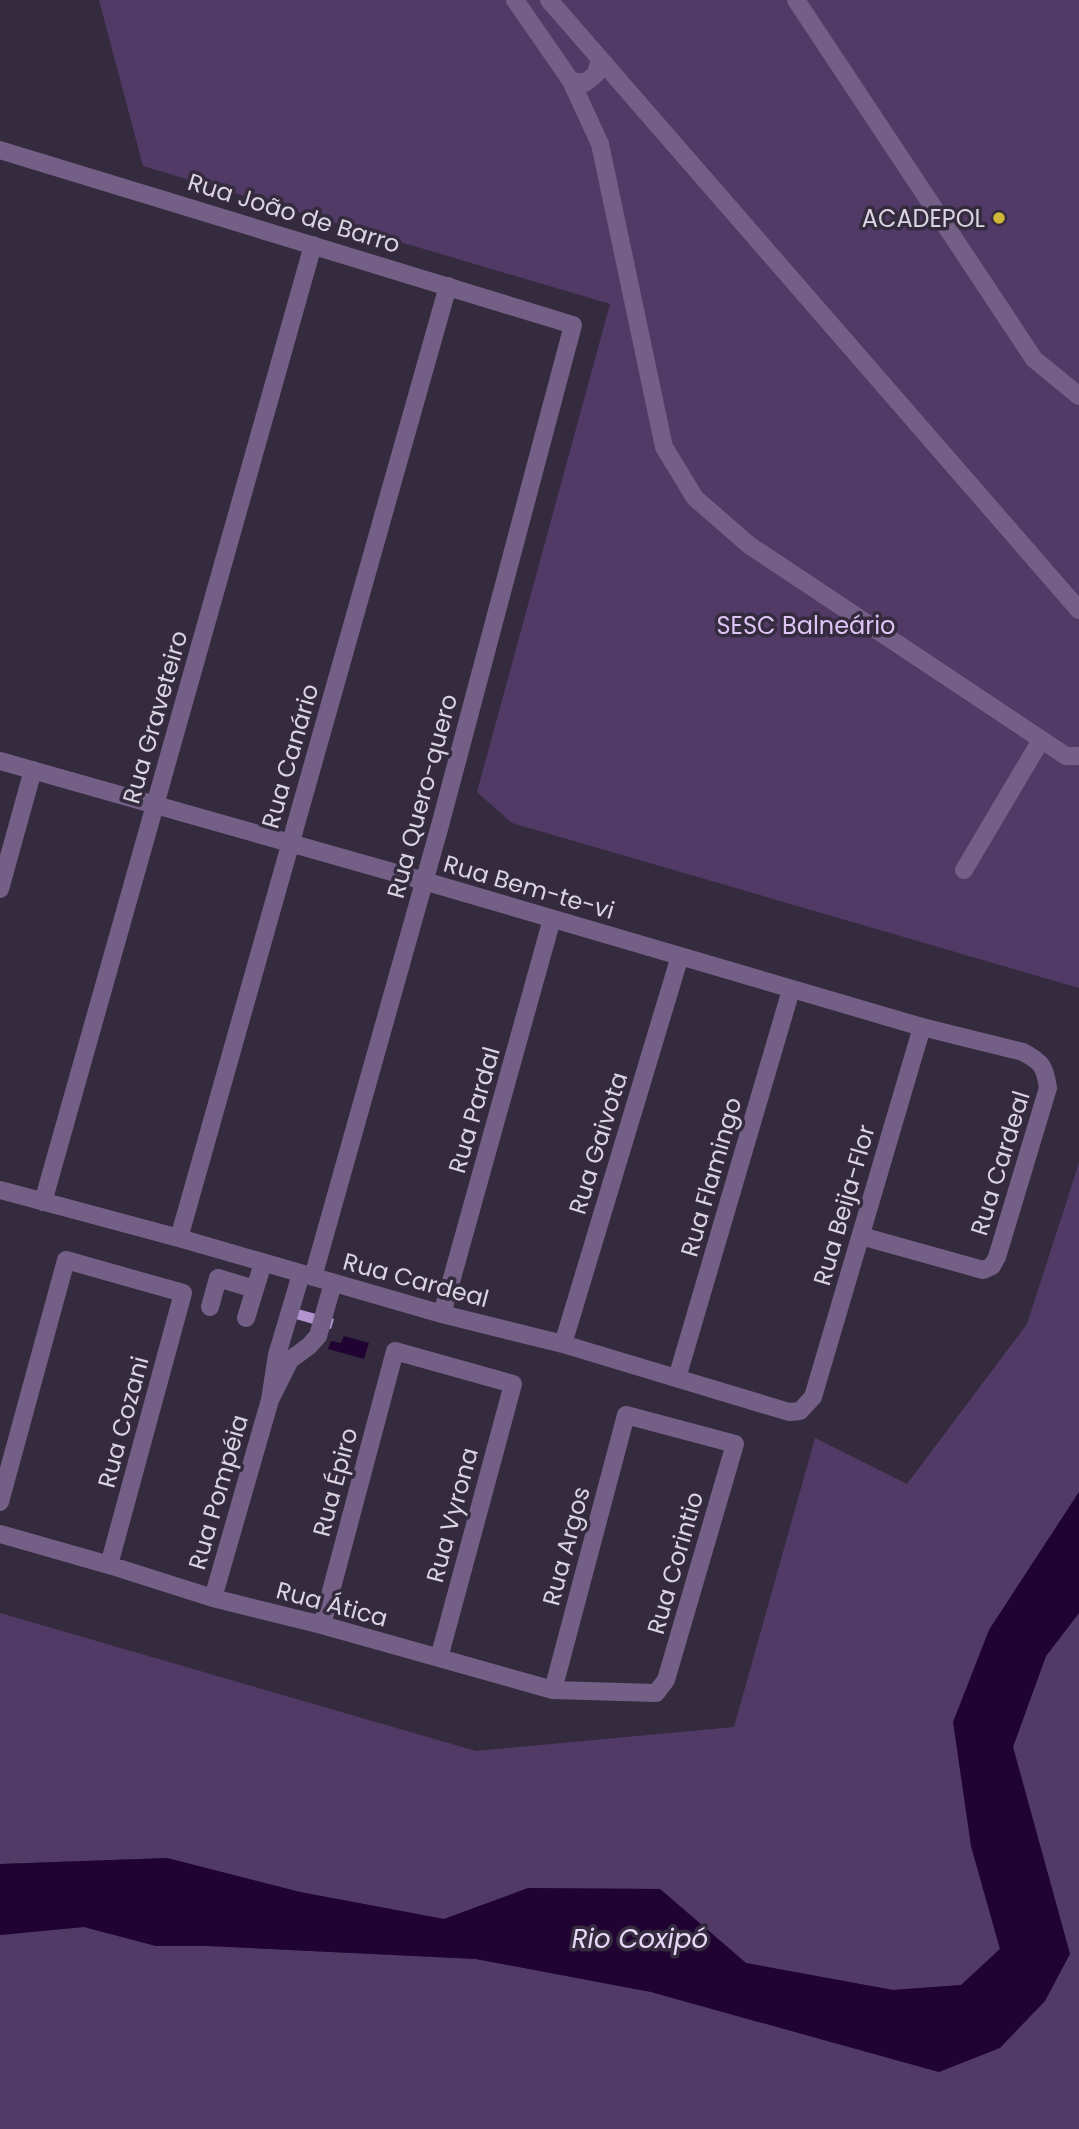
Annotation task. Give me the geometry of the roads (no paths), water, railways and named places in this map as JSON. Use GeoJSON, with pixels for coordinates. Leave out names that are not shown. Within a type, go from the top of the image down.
{"type":"FeatureCollection","features":[{"type":"Feature","properties":{"kind":"street"},"geometry":{"type":"LineString","coordinates":[[515,0],[571,81],[600,144],[664,447],[695,498],[749,545],[1066,756],[1079,756]]}},
{"type":"Feature","properties":{"kind":"street"},"geometry":{"type":"LineString","coordinates":[[549,0],[1079,610]]}},
{"type":"Feature","properties":{"kind":"street"},"geometry":{"type":"LineString","coordinates":[[796,0],[1034,359],[1079,396]]}},
{"type":"Feature","properties":{"kind":"street"},"geometry":{"type":"LineString","coordinates":[[571,81],[585,83],[596,74],[600,59]]}},
{"type":"Feature","properties":{"kind":"street","name":"Rua João de Barro"},"geometry":{"type":"LineString","coordinates":[[0,150],[573,325]]}},
{"type":"Feature","properties":{"kind":"street","name":"Rua Graveteiro"},"geometry":{"type":"LineString","coordinates":[[43,1202],[313,245]]}},
{"type":"Feature","properties":{"kind":"street","name":"Rua Canário"},"geometry":{"type":"LineString","coordinates":[[179,1238],[448,286]]}},
{"type":"Feature","properties":{"kind":"street","name":"Rua Quero-quero"},"geometry":{"type":"LineString","coordinates":[[312,1277],[424,881],[573,325]]}},
{"type":"Feature","properties":{"kind":"street"},"geometry":{"type":"LineString","coordinates":[[964,870],[1041,740]]}},
{"type":"Feature","properties":{"kind":"street","name":"Rua Bem-te-vi"},"geometry":{"type":"LineString","coordinates":[[0,761],[424,881],[922,1027]]}},
{"type":"Feature","properties":{"kind":"street"},"geometry":{"type":"LineString","coordinates":[[0,889],[33,770]]}},
{"type":"Feature","properties":{"kind":"street","name":"Rua Pardal"},"geometry":{"type":"LineString","coordinates":[[442,1314],[552,919]]}},
{"type":"Feature","properties":{"kind":"street","name":"Rua Gaivota"},"geometry":{"type":"LineString","coordinates":[[563,1344],[680,956]]}},
{"type":"Feature","properties":{"kind":"street","name":"Rua Flamingo"},"geometry":{"type":"LineString","coordinates":[[677,1378],[791,990]]}},
{"type":"Feature","properties":{"kind":"street","name":"Rua Cardeal"},"geometry":{"type":"LineString","coordinates":[[861,1236],[983,1270],[992,1266],[1048,1088],[1046,1071],[1037,1060],[1023,1052],[922,1027]]}},
{"type":"Feature","properties":{"kind":"street","name":"Rua Beija-Flor"},"geometry":{"type":"LineString","coordinates":[[813,1397],[922,1027]]}},
{"type":"Feature","properties":{"kind":"street","name":"Rua Cardeal"},"geometry":{"type":"LineString","coordinates":[[0,1190],[179,1238],[442,1314],[563,1344],[789,1412],[800,1411],[813,1397]]}},
{"type":"Feature","properties":{"kind":"street","name":"Rua Cozani"},"geometry":{"type":"LineString","coordinates":[[0,1502],[66,1260],[183,1293],[109,1564]]}},
{"type":"Feature","properties":{"kind":"street"},"geometry":{"type":"LineString","coordinates":[[246,1318],[263,1263]]}},
{"type":"Feature","properties":{"kind":"street","name":"Rua Pompéia"},"geometry":{"type":"LineString","coordinates":[[213,1598],[270,1399],[278,1350],[295,1321],[312,1277]]}},
{"type":"Feature","properties":{"kind":"street","name":"Rua Pompéia"},"geometry":{"type":"LineString","coordinates":[[270,1399],[290,1360],[319,1334],[312,1277]]}},
{"type":"Feature","properties":{"kind":"street"},"geometry":{"type":"LineString","coordinates":[[210,1307],[218,1278],[255,1289]]}},
{"type":"Feature","properties":{"kind":"street","name":"Rua Vyrona"},"geometry":{"type":"LineString","coordinates":[[395,1351],[513,1384],[439,1658]]}},
{"type":"Feature","properties":{"kind":"street","name":"Rua Épiro"},"geometry":{"type":"LineString","coordinates":[[322,1625],[395,1351]]}},
{"type":"Feature","properties":{"kind":"street","name":"Rua Corintio"},"geometry":{"type":"LineString","coordinates":[[626,1415],[735,1444],[666,1680],[656,1693]]}},
{"type":"Feature","properties":{"kind":"street","name":"Rua Argos"},"geometry":{"type":"LineString","coordinates":[[553,1689],[626,1415]]}},
{"type":"Feature","properties":{"kind":"street","name":"Rua Ática"},"geometry":{"type":"LineString","coordinates":[[0,1534],[109,1564],[213,1598],[553,1689],[656,1693]]}},
{"type":"Feature","properties":{"kind":"water"},"geometry":{"type":"Polygon","coordinates":[[[344,1336],[369,1343],[364,1359],[328,1349],[331,1341],[341,1343],[344,1336]]]}},
{"type":"Feature","properties":{"kind":"water","name":"Rio Coxipó"},"geometry":{"type":"Polygon","coordinates":[[[1079,1492],[1079,1613],[1046,1656],[1013,1747],[1070,1954],[1045,2001],[1000,2048],[939,2072],[651,1992],[476,1959],[156,1946],[84,1927],[0,1935],[0,1864],[167,1858],[300,1892],[444,1919],[528,1888],[660,1889],[746,1963],[893,1990],[961,1985],[1000,1949],[971,1846],[953,1722],[989,1630],[1079,1492]]]}},
{"type":"Feature","properties":{"kind":"place","name":"ACADEPOL"},"geometry":{"type":"Point","coordinates":[999,218]}},
{"type":"Feature","properties":{"kind":"park label","name":"SESC Balneário"},"geometry":{"type":"Point","coordinates":[806,625]}}]}
